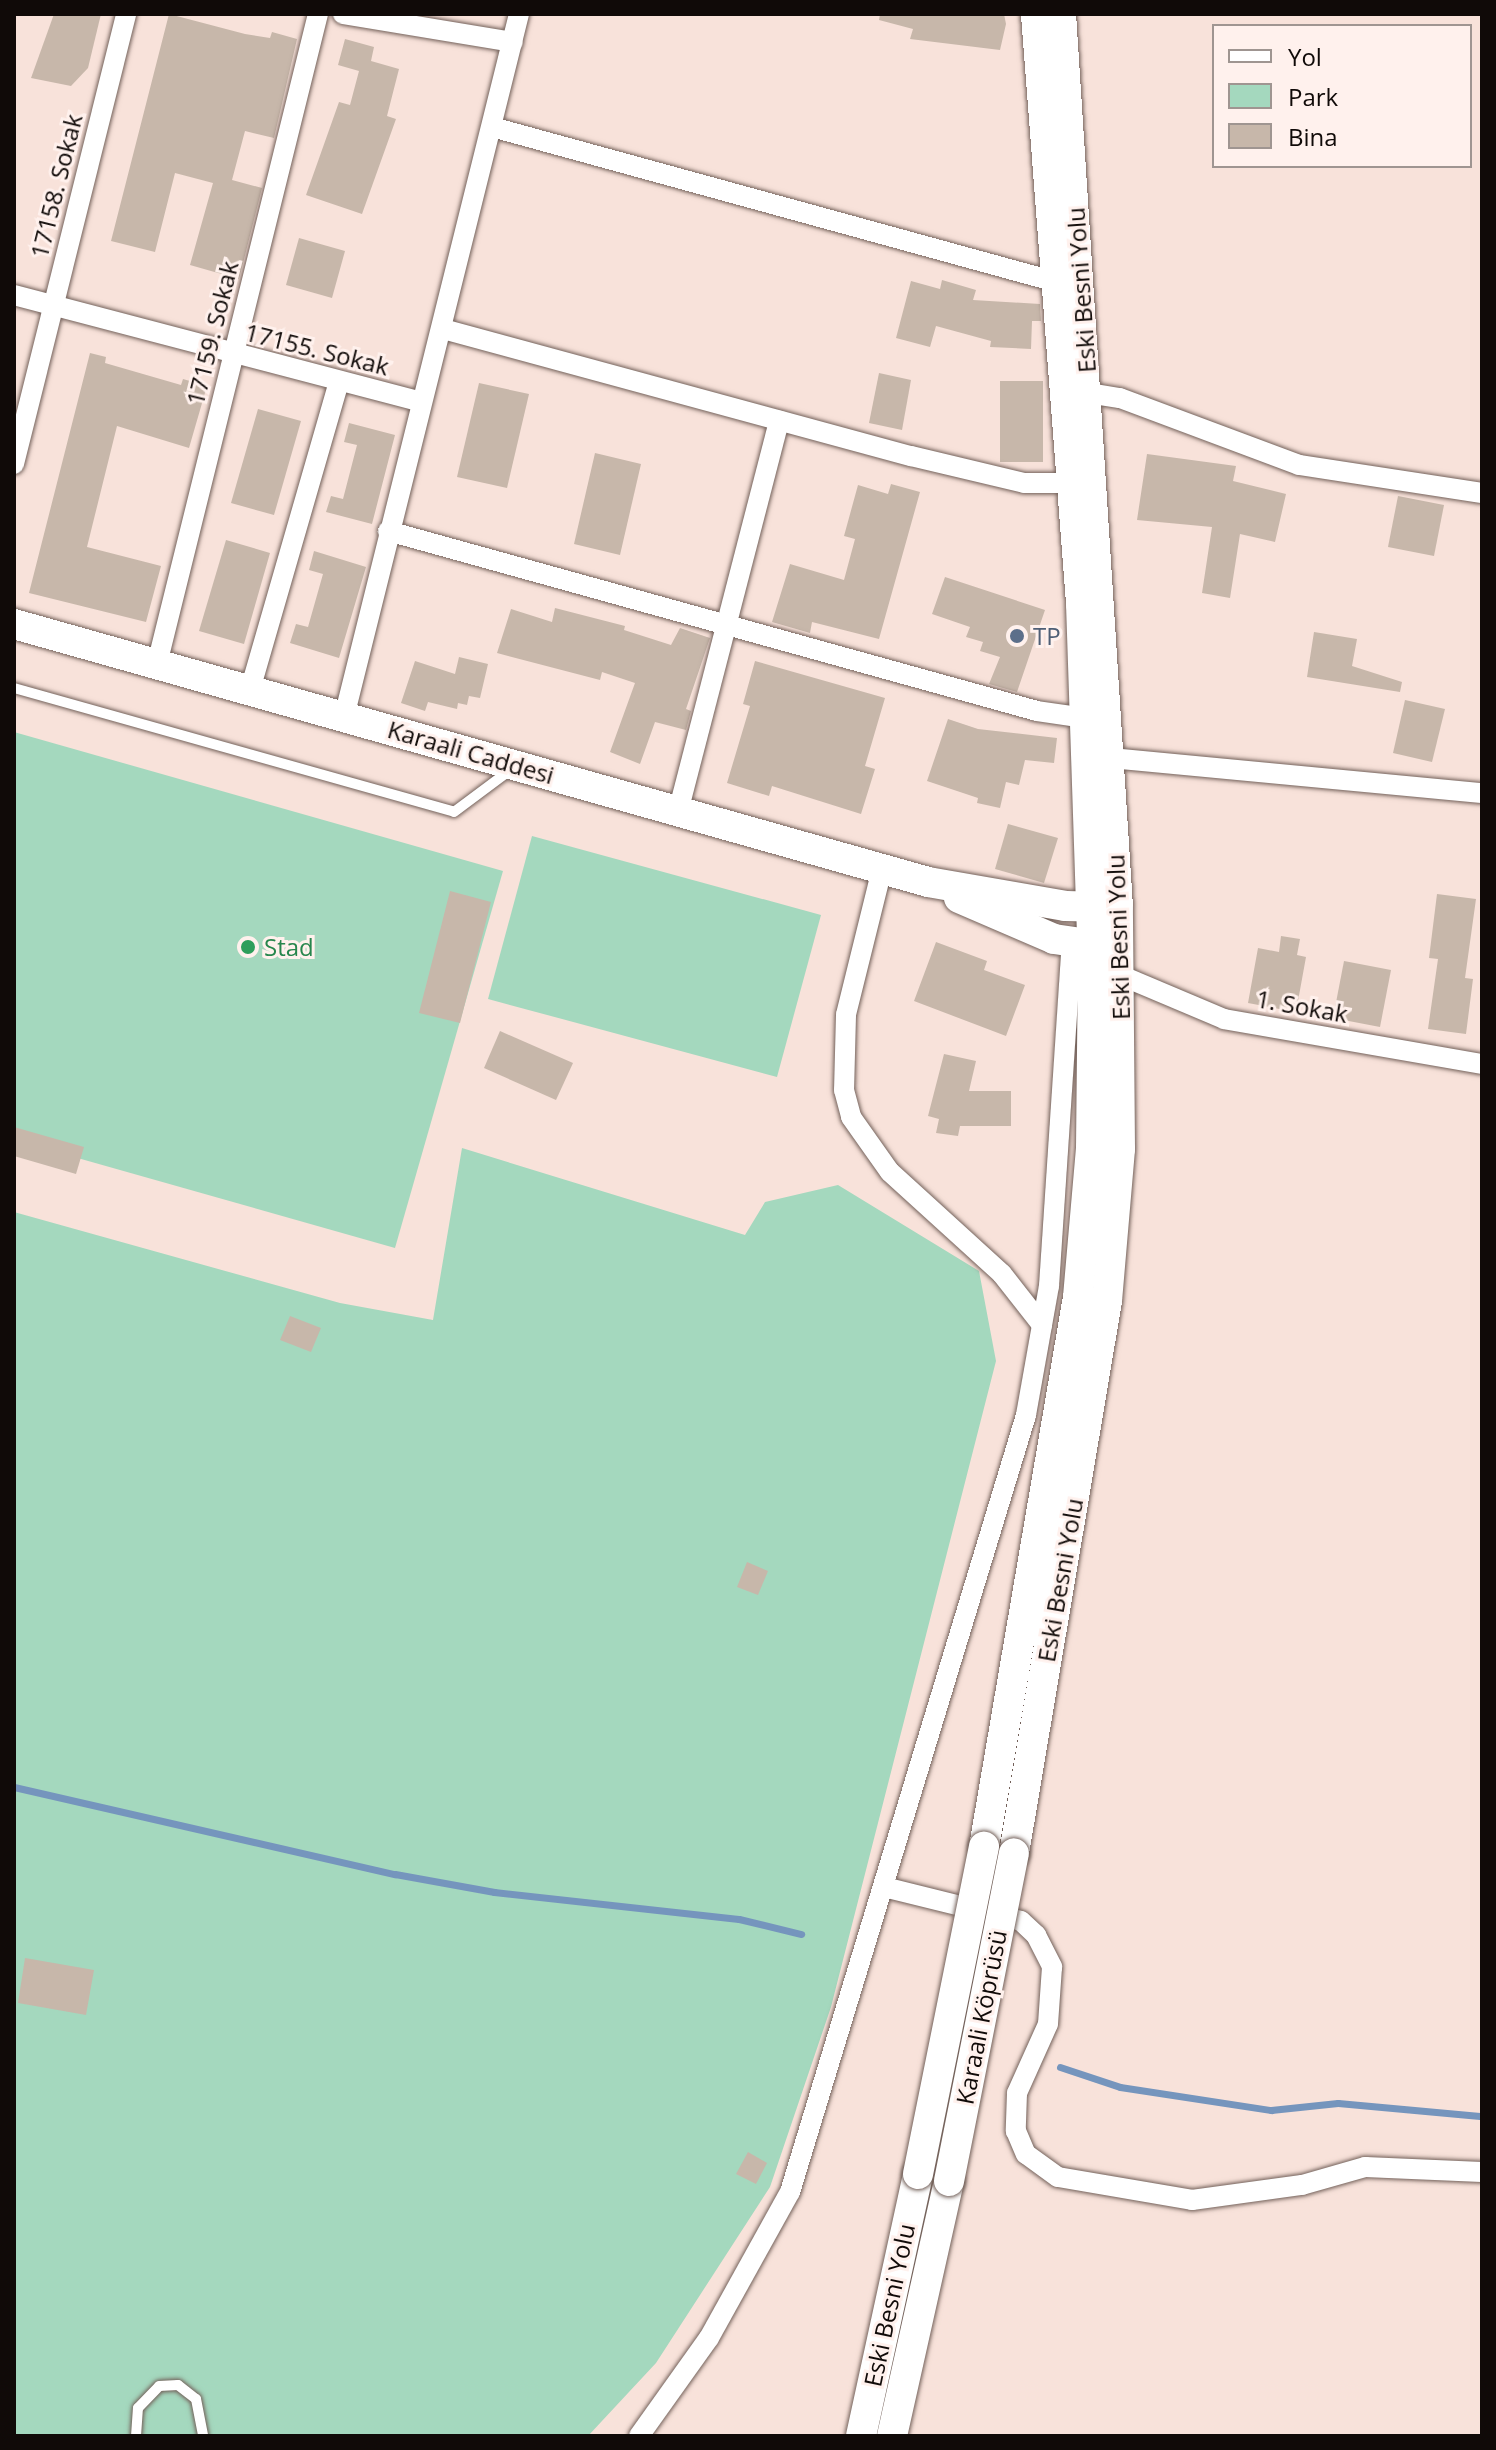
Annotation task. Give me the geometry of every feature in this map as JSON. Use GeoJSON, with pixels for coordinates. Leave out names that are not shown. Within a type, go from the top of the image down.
{"type":"FeatureCollection","features":[{"type":"Feature","properties":{"kind":"main road","name":"Eski Besni Yolu"},"geometry":{"type":"LineString","coordinates":[[1036,14],[1060,283],[1085,718],[1104,907]]}},
{"type":"Feature","properties":{"kind":"main road","name":"Eski Besni Yolu"},"geometry":{"type":"LineString","coordinates":[[984,1847],[1084,1247],[1104,907],[1110,758],[1061,14]]}},
{"type":"Feature","properties":{"kind":"main road","name":"Karaali Caddesi"},"geometry":{"type":"LineString","coordinates":[[14,624],[516,766],[679,808],[928,882]]}},
{"type":"Feature","properties":{"kind":"main road"},"geometry":{"type":"LineString","coordinates":[[928,882],[1104,907]]}},
{"type":"Feature","properties":{"kind":"main road"},"geometry":{"type":"LineString","coordinates":[[928,882],[1018,927],[1101,952]]}},
{"type":"Feature","properties":{"kind":"main road","name":"Eski Besni Yolu"},"geometry":{"type":"LineString","coordinates":[[1014,1853],[1113,1250],[1120,1149],[1101,952]]}},
{"type":"Feature","properties":{"kind":"main road","name":"Karaali Köprüsü"},"geometry":{"type":"LineString","coordinates":[[918,2174],[984,1847]]}},
{"type":"Feature","properties":{"kind":"main road","name":"Karaali Köprüsü"},"geometry":{"type":"LineString","coordinates":[[949,2181],[1014,1853]]}},
{"type":"Feature","properties":{"kind":"main road","name":"Eski Besni Yolu"},"geometry":{"type":"LineString","coordinates":[[861,2436],[918,2174]]}},
{"type":"Feature","properties":{"kind":"main road","name":"Eski Besni Yolu"},"geometry":{"type":"LineString","coordinates":[[892,2436],[949,2181]]}},
{"type":"Feature","properties":{"kind":"street","name":"17158. Sokak"},"geometry":{"type":"LineString","coordinates":[[14,464],[126,14]]}},
{"type":"Feature","properties":{"kind":"street","name":"17159. Sokak"},"geometry":{"type":"LineString","coordinates":[[157,664],[318,14]]}},
{"type":"Feature","properties":{"kind":"street"},"geometry":{"type":"LineString","coordinates":[[343,14],[513,42]]}},
{"type":"Feature","properties":{"kind":"street"},"geometry":{"type":"LineString","coordinates":[[344,717],[519,14]]}},
{"type":"Feature","properties":{"kind":"street"},"geometry":{"type":"LineString","coordinates":[[492,127],[1060,283]]}},
{"type":"Feature","properties":{"kind":"street","name":"17155. Sokak"},"geometry":{"type":"LineString","coordinates":[[14,295],[421,402]]}},
{"type":"Feature","properties":{"kind":"street"},"geometry":{"type":"LineString","coordinates":[[443,329],[779,421],[1024,483],[1071,483]]}},
{"type":"Feature","properties":{"kind":"street"},"geometry":{"type":"LineString","coordinates":[[250,690],[339,382]]}},
{"type":"Feature","properties":{"kind":"street"},"geometry":{"type":"LineString","coordinates":[[1088,393],[1120,398],[1299,465],[1482,493]]}},
{"type":"Feature","properties":{"kind":"street"},"geometry":{"type":"LineString","coordinates":[[679,808],[779,421]]}},
{"type":"Feature","properties":{"kind":"street"},"geometry":{"type":"LineString","coordinates":[[388,531],[1037,711],[1085,718]]}},
{"type":"Feature","properties":{"kind":"street"},"geometry":{"type":"LineString","coordinates":[[1110,758],[1482,793]]}},
{"type":"Feature","properties":{"kind":"street"},"geometry":{"type":"LineString","coordinates":[[882,869],[846,1015],[844,1090],[851,1117],[890,1172],[1002,1274],[1042,1325]]}},
{"type":"Feature","properties":{"kind":"street"},"geometry":{"type":"LineString","coordinates":[[639,2436],[709,2338],[790,2192],[1026,1415],[1101,952]]}},
{"type":"Feature","properties":{"kind":"street","name":"1. Sokak"},"geometry":{"type":"LineString","coordinates":[[1101,952],[1224,1019],[1482,1064]]}},
{"type":"Feature","properties":{"kind":"street"},"geometry":{"type":"LineString","coordinates":[[884,1887],[1021,1921],[1036,1935],[1052,1967],[1048,2024],[1017,2093],[1016,2131],[1026,2154],[1058,2177],[1192,2200],[1302,2185],[1365,2167],[1482,2172]]}},
{"type":"Feature","properties":{"kind":"lane"},"geometry":{"type":"LineString","coordinates":[[14,688],[454,812],[516,766]]}},
{"type":"Feature","properties":{"kind":"lane"},"geometry":{"type":"LineString","coordinates":[[136,2436],[138,2408],[159,2386],[178,2385],[196,2399],[203,2436]]}},
{"type":"Feature","properties":{"kind":"green space","name":"Stad"},"geometry":{"type":"Polygon","coordinates":[[[14,732],[503,871],[395,1248],[14,1140],[14,732]]]}},
{"type":"Feature","properties":{"kind":"green space"},"geometry":{"type":"Polygon","coordinates":[[[532,836],[821,915],[777,1077],[488,999],[532,836]]]}},
{"type":"Feature","properties":{"kind":"green space"},"geometry":{"type":"Polygon","coordinates":[[[462,1148],[745,1235],[765,1202],[838,1185],[979,1271],[996,1361],[831,2007],[770,2187],[656,2363],[588,2436],[14,2436],[14,1212],[340,1303],[433,1320],[462,1148]]]}},
{"type":"Feature","properties":{"kind":"building"},"geometry":{"type":"Polygon","coordinates":[[[54,14],[101,14],[88,68],[71,86],[31,78],[54,14]]]}},
{"type":"Feature","properties":{"kind":"building"},"geometry":{"type":"Polygon","coordinates":[[[169,14],[245,34],[270,38],[272,32],[297,39],[274,138],[245,131],[232,180],[262,188],[239,279],[190,265],[213,183],[175,173],[155,252],[111,241],[169,14]]]}},
{"type":"Feature","properties":{"kind":"building"},"geometry":{"type":"Polygon","coordinates":[[[880,14],[1004,14],[1006,24],[1000,50],[910,39],[913,29],[879,20],[880,14]]]}},
{"type":"Feature","properties":{"kind":"building"},"geometry":{"type":"Polygon","coordinates":[[[345,39],[374,47],[371,61],[399,69],[387,116],[396,119],[362,214],[306,195],[339,102],[350,105],[359,71],[338,65],[345,39]]]}},
{"type":"Feature","properties":{"kind":"building"},"geometry":{"type":"Polygon","coordinates":[[[299,238],[345,251],[332,298],[286,285],[299,238]]]}},
{"type":"Feature","properties":{"kind":"building"},"geometry":{"type":"Polygon","coordinates":[[[942,280],[976,290],[973,300],[1040,304],[1041,321],[1032,321],[1031,349],[990,347],[991,341],[936,326],[930,347],[896,338],[911,281],[940,289],[942,280]]]}},
{"type":"Feature","properties":{"kind":"building"},"geometry":{"type":"Polygon","coordinates":[[[90,353],[106,357],[105,363],[181,385],[183,379],[207,386],[189,448],[117,426],[87,547],[161,566],[146,622],[29,593],[90,353]]]}},
{"type":"Feature","properties":{"kind":"building"},"geometry":{"type":"Polygon","coordinates":[[[879,373],[911,380],[902,430],[869,423],[879,373]]]}},
{"type":"Feature","properties":{"kind":"building"},"geometry":{"type":"Polygon","coordinates":[[[1000,381],[1043,381],[1043,462],[1000,462],[1000,381]]]}},
{"type":"Feature","properties":{"kind":"building"},"geometry":{"type":"Polygon","coordinates":[[[479,383],[529,394],[507,488],[457,477],[479,383]]]}},
{"type":"Feature","properties":{"kind":"building"},"geometry":{"type":"Polygon","coordinates":[[[258,409],[301,421],[274,515],[231,503],[258,409]]]}},
{"type":"Feature","properties":{"kind":"building"},"geometry":{"type":"Polygon","coordinates":[[[349,423],[395,435],[372,524],[326,512],[331,496],[343,499],[357,445],[344,442],[349,423]]]}},
{"type":"Feature","properties":{"kind":"building"},"geometry":{"type":"Polygon","coordinates":[[[595,453],[641,464],[620,555],[574,544],[595,453]]]}},
{"type":"Feature","properties":{"kind":"building"},"geometry":{"type":"Polygon","coordinates":[[[1147,454],[1236,466],[1233,481],[1286,494],[1275,542],[1240,534],[1230,598],[1202,593],[1212,527],[1137,520],[1147,454]]]}},
{"type":"Feature","properties":{"kind":"building"},"geometry":{"type":"Polygon","coordinates":[[[891,484],[920,492],[879,639],[812,622],[810,633],[772,622],[790,564],[844,580],[855,539],[844,536],[858,485],[888,494],[891,484]]]}},
{"type":"Feature","properties":{"kind":"building"},"geometry":{"type":"Polygon","coordinates":[[[1398,496],[1444,505],[1434,556],[1388,547],[1398,496]]]}},
{"type":"Feature","properties":{"kind":"building"},"geometry":{"type":"Polygon","coordinates":[[[226,540],[270,553],[244,644],[199,631],[226,540]]]}},
{"type":"Feature","properties":{"kind":"building"},"geometry":{"type":"Polygon","coordinates":[[[314,551],[366,567],[339,658],[290,643],[296,624],[308,627],[323,574],[309,570],[314,551]]]}},
{"type":"Feature","properties":{"kind":"building"},"geometry":{"type":"Polygon","coordinates":[[[945,577],[1045,610],[1017,692],[989,684],[1000,657],[980,651],[983,642],[966,637],[970,627],[932,614],[945,577]]]}},
{"type":"Feature","properties":{"kind":"building"},"geometry":{"type":"Polygon","coordinates":[[[555,608],[625,626],[624,630],[671,645],[680,628],[710,638],[686,709],[691,711],[686,730],[655,722],[640,764],[610,752],[635,683],[602,672],[600,680],[497,653],[511,609],[552,622],[555,608]]]}},
{"type":"Feature","properties":{"kind":"building"},"geometry":{"type":"Polygon","coordinates":[[[1314,632],[1357,639],[1352,666],[1402,682],[1400,692],[1307,677],[1314,632]]]}},
{"type":"Feature","properties":{"kind":"building"},"geometry":{"type":"Polygon","coordinates":[[[459,657],[488,664],[480,698],[469,696],[467,705],[458,703],[457,709],[428,702],[425,711],[401,703],[415,661],[455,674],[459,657]]]}},
{"type":"Feature","properties":{"kind":"building"},"geometry":{"type":"Polygon","coordinates":[[[755,661],[885,698],[865,766],[875,769],[861,814],[772,786],[769,796],[727,783],[750,706],[743,704],[755,661]]]}},
{"type":"Feature","properties":{"kind":"building"},"geometry":{"type":"Polygon","coordinates":[[[1405,700],[1445,709],[1432,762],[1393,753],[1405,700]]]}},
{"type":"Feature","properties":{"kind":"building"},"geometry":{"type":"Polygon","coordinates":[[[948,719],[978,729],[1057,738],[1054,763],[1025,760],[1019,785],[1006,782],[1000,808],[977,803],[978,798],[927,781],[948,719]]]}},
{"type":"Feature","properties":{"kind":"building"},"geometry":{"type":"Polygon","coordinates":[[[1008,824],[1058,838],[1044,883],[995,869],[1008,824]]]}},
{"type":"Feature","properties":{"kind":"building"},"geometry":{"type":"Polygon","coordinates":[[[450,891],[491,902],[460,1023],[419,1013],[450,891]]]}},
{"type":"Feature","properties":{"kind":"building"},"geometry":{"type":"Polygon","coordinates":[[[1437,894],[1476,899],[1465,978],[1473,979],[1466,1034],[1428,1029],[1438,959],[1429,958],[1437,894]]]}},
{"type":"Feature","properties":{"kind":"building"},"geometry":{"type":"Polygon","coordinates":[[[1281,936],[1300,939],[1297,955],[1306,957],[1296,1012],[1248,1003],[1258,948],[1279,952],[1281,936]]]}},
{"type":"Feature","properties":{"kind":"building"},"geometry":{"type":"Polygon","coordinates":[[[936,942],[987,961],[984,970],[1025,985],[1006,1036],[914,1001],[936,942]]]}},
{"type":"Feature","properties":{"kind":"building"},"geometry":{"type":"Polygon","coordinates":[[[1344,961],[1391,970],[1380,1027],[1333,1018],[1344,961]]]}},
{"type":"Feature","properties":{"kind":"building"},"geometry":{"type":"Polygon","coordinates":[[[500,1031],[573,1063],[556,1100],[484,1068],[500,1031]]]}},
{"type":"Feature","properties":{"kind":"building"},"geometry":{"type":"Polygon","coordinates":[[[944,1054],[976,1061],[969,1091],[1011,1091],[1011,1126],[960,1126],[958,1136],[936,1133],[939,1119],[928,1116],[944,1054]]]}},
{"type":"Feature","properties":{"kind":"building"},"geometry":{"type":"Polygon","coordinates":[[[14,1127],[84,1147],[76,1174],[14,1156],[14,1127]]]}},
{"type":"Feature","properties":{"kind":"building"},"geometry":{"type":"Polygon","coordinates":[[[290,1316],[321,1328],[311,1352],[280,1340],[290,1316]]]}},
{"type":"Feature","properties":{"kind":"building"},"geometry":{"type":"Polygon","coordinates":[[[747,1562],[768,1571],[758,1595],[737,1587],[747,1562]]]}},
{"type":"Feature","properties":{"kind":"building"},"geometry":{"type":"Polygon","coordinates":[[[25,1958],[94,1970],[86,2015],[18,2003],[25,1958]]]}},
{"type":"Feature","properties":{"kind":"building"},"geometry":{"type":"Polygon","coordinates":[[[748,2152],[767,2163],[756,2184],[736,2174],[748,2152]]]}},
{"type":"Feature","properties":{"kind":"waterway"},"geometry":{"type":"LineString","coordinates":[[14,1787],[395,1874],[494,1892],[739,1919],[801,1934]]}},
{"type":"Feature","properties":{"kind":"waterway"},"geometry":{"type":"LineString","coordinates":[[1060,2067],[1120,2087],[1271,2110],[1338,2103],[1482,2116]]}},
{"type":"Feature","properties":{"kind":"place","name":"TP"},"geometry":{"type":"Point","coordinates":[1017,636]}},
{"type":"Feature","properties":{"kind":"place","name":"Stad"},"geometry":{"type":"Point","coordinates":[248,947]}}]}
